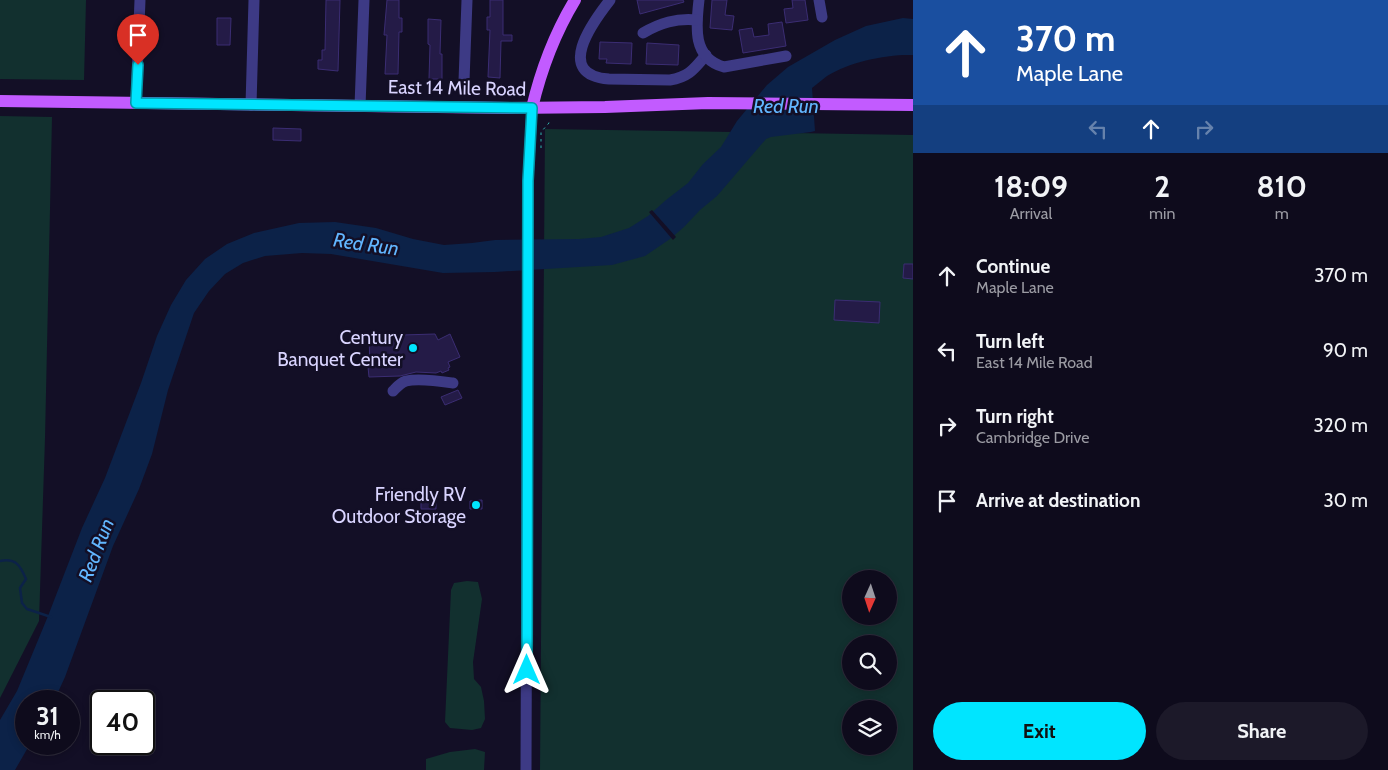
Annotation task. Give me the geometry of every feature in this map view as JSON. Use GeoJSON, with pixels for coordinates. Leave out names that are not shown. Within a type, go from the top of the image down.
{"type":"FeatureCollection","features":[{"type":"Feature","properties":{"kind":"main road"},"geometry":{"type":"LineString","coordinates":[[532,108],[536,89],[551,48],[575,0]]}},
{"type":"Feature","properties":{"kind":"main road","name":"East 14 Mile Road"},"geometry":{"type":"LineString","coordinates":[[0,101],[532,108],[685,103],[913,105]]}},
{"type":"Feature","properties":{"kind":"street"},"geometry":{"type":"LineString","coordinates":[[136,103],[140,0]]}},
{"type":"Feature","properties":{"kind":"street"},"geometry":{"type":"LineString","coordinates":[[252,104],[254,0]]}},
{"type":"Feature","properties":{"kind":"street"},"geometry":{"type":"LineString","coordinates":[[360,106],[364,0]]}},
{"type":"Feature","properties":{"kind":"street"},"geometry":{"type":"LineString","coordinates":[[464,81],[467,0]]}},
{"type":"Feature","properties":{"kind":"street"},"geometry":{"type":"LineString","coordinates":[[610,0],[583,43],[580,61],[588,75],[609,79],[670,80],[686,76],[706,55]]}},
{"type":"Feature","properties":{"kind":"street"},"geometry":{"type":"LineString","coordinates":[[699,0],[698,40],[706,55],[717,65],[724,67],[786,56]]}},
{"type":"Feature","properties":{"kind":"street"},"geometry":{"type":"LineString","coordinates":[[819,0],[822,17]]}},
{"type":"Feature","properties":{"kind":"street"},"geometry":{"type":"LineString","coordinates":[[643,33],[669,21],[680,19],[697,20]]}},
{"type":"Feature","properties":{"kind":"street"},"geometry":{"type":"LineString","coordinates":[[526,770],[527,283],[528,181],[532,108]]}},
{"type":"Feature","properties":{"kind":"street"},"geometry":{"type":"LineString","coordinates":[[393,391],[398,385],[406,382],[432,380],[452,383]]}},
{"type":"Feature","properties":{"kind":"path"},"geometry":{"type":"LineString","coordinates":[[540,148],[541,132],[550,120]]}},
{"type":"Feature","properties":{"kind":"green space"},"geometry":{"type":"Polygon","coordinates":[[[0,0],[86,0],[84,80],[0,79],[0,0]]]}},
{"type":"Feature","properties":{"kind":"green space"},"geometry":{"type":"Polygon","coordinates":[[[0,116],[52,117],[39,621],[0,698],[0,116]]]}},
{"type":"Feature","properties":{"kind":"green space"},"geometry":{"type":"Polygon","coordinates":[[[545,129],[913,135],[913,770],[540,770],[545,129]]]}},
{"type":"Feature","properties":{"kind":"green space"},"geometry":{"type":"Polygon","coordinates":[[[478,582],[482,599],[473,662],[474,679],[481,687],[484,701],[485,719],[481,728],[472,730],[450,728],[445,722],[451,590],[454,583],[478,582]]]}},
{"type":"Feature","properties":{"kind":"green space"},"geometry":{"type":"Polygon","coordinates":[[[475,749],[485,752],[484,770],[426,770],[426,759],[450,752],[475,749]]]}},
{"type":"Feature","properties":{"kind":"water","name":"Red Run"},"geometry":{"type":"Polygon","coordinates":[[[903,18],[913,19],[913,55],[869,60],[846,67],[827,76],[812,88],[815,131],[766,139],[717,196],[670,239],[645,256],[612,265],[443,273],[331,254],[302,253],[265,256],[243,263],[225,274],[209,291],[194,313],[168,390],[152,454],[139,489],[113,546],[59,690],[17,690],[82,528],[105,478],[157,336],[171,305],[186,280],[205,259],[227,244],[254,233],[299,223],[335,222],[376,228],[413,239],[444,245],[495,240],[601,237],[629,228],[648,216],[688,183],[703,164],[721,147],[737,121],[767,85],[788,67],[835,40],[866,26],[903,18]]]}},
{"type":"Feature","properties":{"kind":"water","name":"Red Run"},"geometry":{"type":"Polygon","coordinates":[[[15,694],[15,755],[24,755],[15,770],[0,770],[0,720],[15,694]]]}},
{"type":"Feature","properties":{"kind":"pier"},"geometry":{"type":"Polygon","coordinates":[[[652,210],[676,237],[673,240],[649,212],[652,210]]]}},
{"type":"Feature","properties":{"kind":"building"},"geometry":{"type":"Polygon","coordinates":[[[326,0],[340,0],[338,71],[318,69],[318,60],[322,60],[322,50],[325,50],[326,0]]]}},
{"type":"Feature","properties":{"kind":"building"},"geometry":{"type":"Polygon","coordinates":[[[387,0],[399,0],[399,18],[402,18],[402,32],[399,32],[398,74],[385,74],[387,35],[384,35],[387,0]]]}},
{"type":"Feature","properties":{"kind":"building"},"geometry":{"type":"Polygon","coordinates":[[[490,0],[503,0],[503,35],[512,35],[512,41],[501,41],[500,78],[488,77],[490,30],[487,30],[487,17],[490,17],[490,0]]]}},
{"type":"Feature","properties":{"kind":"building"},"geometry":{"type":"Polygon","coordinates":[[[637,0],[683,0],[684,2],[640,14],[637,0]]]}},
{"type":"Feature","properties":{"kind":"building"},"geometry":{"type":"Polygon","coordinates":[[[712,0],[727,0],[725,15],[734,16],[732,30],[710,28],[712,0]]]}},
{"type":"Feature","properties":{"kind":"building"},"geometry":{"type":"Polygon","coordinates":[[[792,0],[805,0],[808,20],[786,23],[784,9],[793,8],[792,0]]]}},
{"type":"Feature","properties":{"kind":"building"},"geometry":{"type":"Polygon","coordinates":[[[217,18],[231,18],[230,45],[217,45],[217,18]]]}},
{"type":"Feature","properties":{"kind":"building"},"geometry":{"type":"Polygon","coordinates":[[[428,19],[441,20],[440,54],[442,54],[442,79],[429,79],[430,45],[428,44],[428,19]]]}},
{"type":"Feature","properties":{"kind":"building"},"geometry":{"type":"Polygon","coordinates":[[[782,22],[786,46],[743,53],[739,30],[752,28],[754,37],[769,35],[768,24],[782,22]]]}},
{"type":"Feature","properties":{"kind":"building"},"geometry":{"type":"Polygon","coordinates":[[[600,42],[632,43],[631,64],[606,63],[607,59],[599,59],[600,42]]]}},
{"type":"Feature","properties":{"kind":"building"},"geometry":{"type":"Polygon","coordinates":[[[647,43],[679,45],[678,65],[646,64],[647,43]]]}},
{"type":"Feature","properties":{"kind":"building"},"geometry":{"type":"Polygon","coordinates":[[[273,128],[301,129],[301,141],[273,140],[273,128]]]}},
{"type":"Feature","properties":{"kind":"building"},"geometry":{"type":"Polygon","coordinates":[[[904,264],[913,264],[913,279],[903,278],[904,264]]]}},
{"type":"Feature","properties":{"kind":"building"},"geometry":{"type":"Polygon","coordinates":[[[835,300],[880,302],[879,323],[834,320],[835,300]]]}},
{"type":"Feature","properties":{"kind":"building","name":"Century Banquet Center"},"geometry":{"type":"Polygon","coordinates":[[[435,334],[438,340],[450,334],[460,357],[448,362],[449,370],[442,373],[441,371],[436,373],[416,372],[400,376],[369,377],[369,336],[435,334]]]}},
{"type":"Feature","properties":{"kind":"building"},"geometry":{"type":"Polygon","coordinates":[[[458,390],[462,398],[445,405],[441,397],[458,390]]]}},
{"type":"Feature","properties":{"kind":"building"},"geometry":{"type":"Polygon","coordinates":[[[421,493],[436,494],[436,509],[421,509],[421,493]]]}},
{"type":"Feature","properties":{"kind":"building","name":"Friendly RV Outdoor Storage"},"geometry":{"type":"Polygon","coordinates":[[[482,500],[482,509],[470,509],[470,501],[482,500]]]}},
{"type":"Feature","properties":{"kind":"waterway"},"geometry":{"type":"LineString","coordinates":[[0,561],[14,562],[22,570],[26,579],[20,588],[22,603],[27,609],[51,617]]}},
{"type":"Feature","properties":{"kind":"place","name":"Century Banquet Center"},"geometry":{"type":"Point","coordinates":[413,348]}},
{"type":"Feature","properties":{"kind":"place","name":"Friendly RV Outdoor Storage"},"geometry":{"type":"Point","coordinates":[476,505]}},
{"type":"Feature","properties":{"kind":"route"},"geometry":{"type":"LineString","coordinates":[[138,65],[136,103],[532,108],[528,181],[527,670]]}}]}
